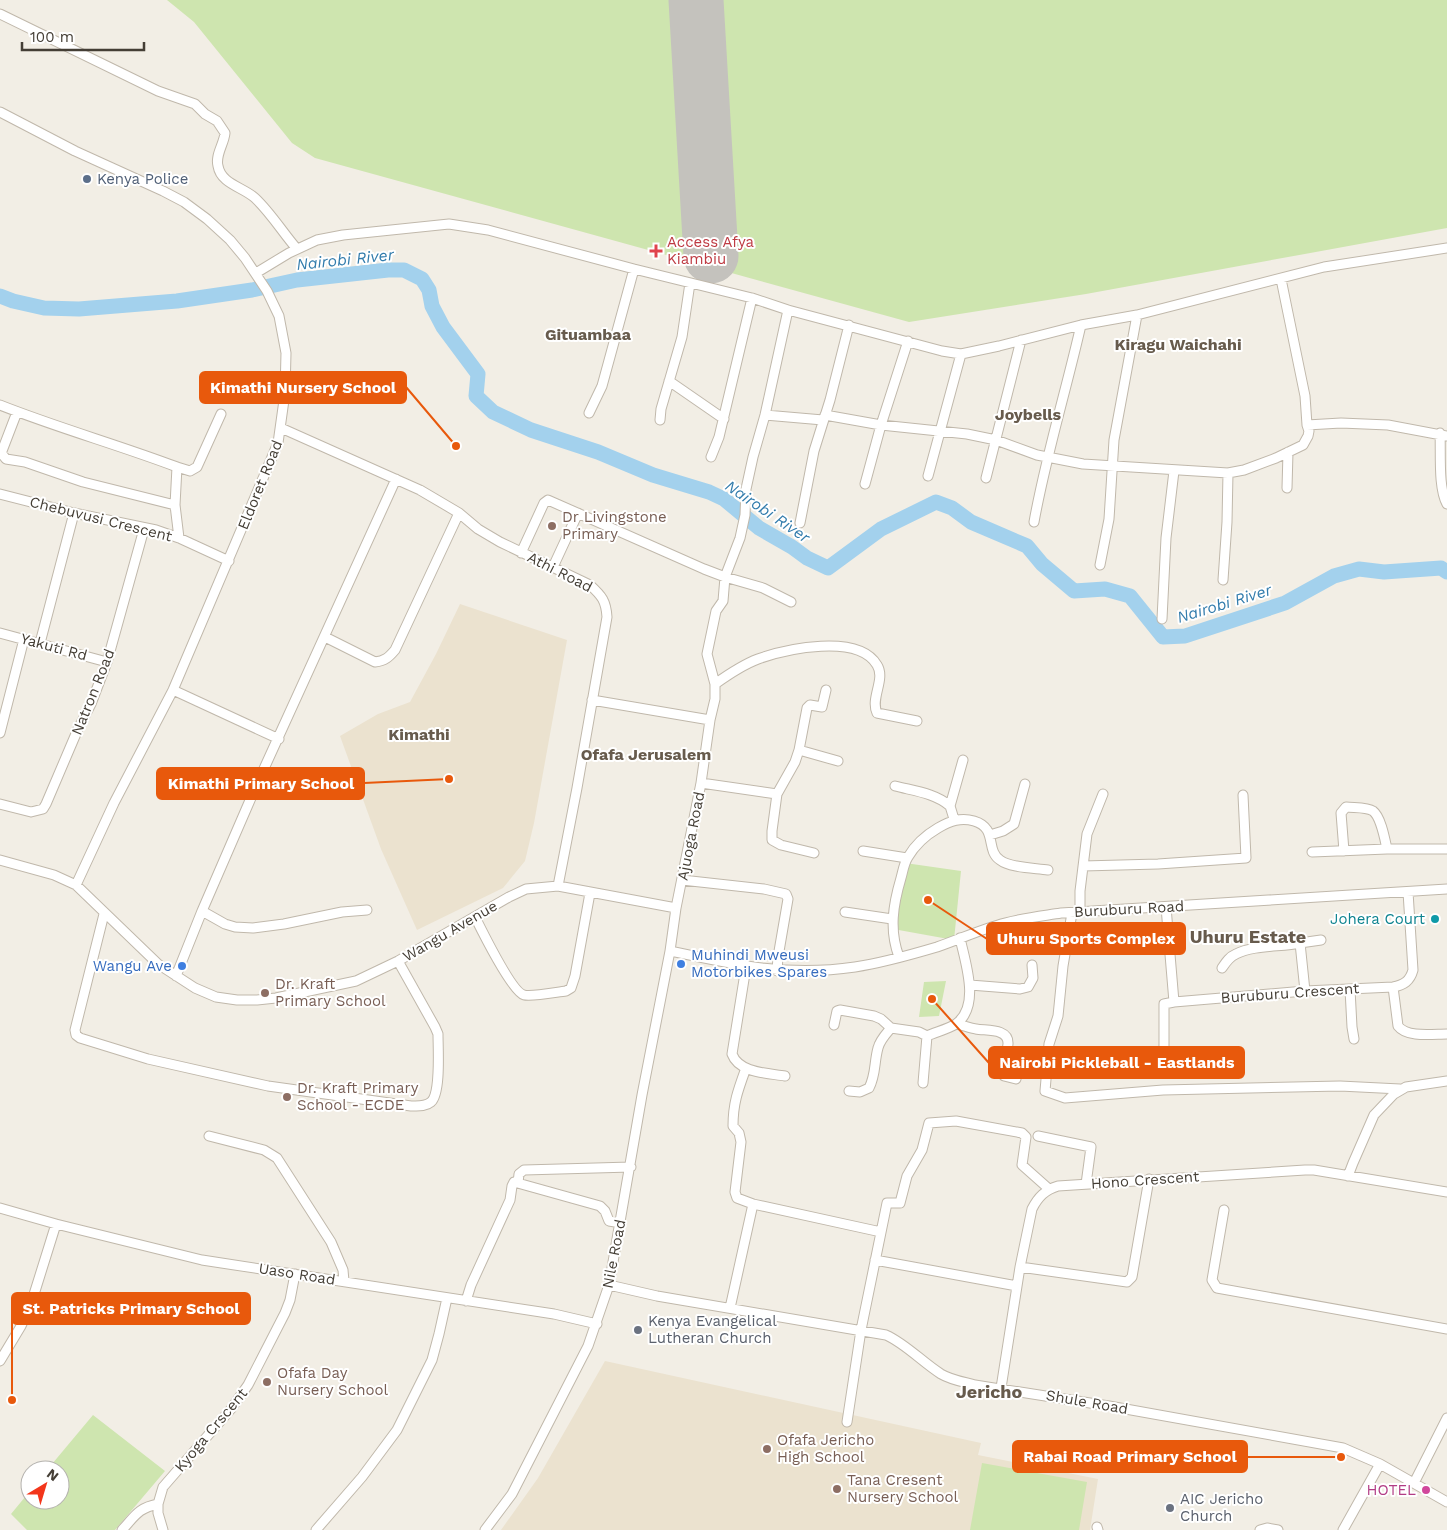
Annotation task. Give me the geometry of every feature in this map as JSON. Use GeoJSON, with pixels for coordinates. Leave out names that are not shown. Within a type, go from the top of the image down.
{"type":"FeatureCollection","features":[{"type":"Feature","properties":{"kind":"street"},"geometry":{"type":"LineString","coordinates":[[0,14],[158,90],[194,104],[205,114],[217,121],[225,133],[216,160],[223,178],[255,198],[297,249]]}},
{"type":"Feature","properties":{"kind":"street","name":"Eldoret Road"},"geometry":{"type":"LineString","coordinates":[[0,112],[75,151],[147,183],[184,202],[207,219],[230,240],[267,291],[279,316],[286,353],[285,393],[281,428],[275,452],[173,690],[114,803],[76,885]]}},
{"type":"Feature","properties":{"kind":"street"},"geometry":{"type":"LineString","coordinates":[[257,275],[297,249],[317,240],[343,235],[449,224],[488,230],[752,298],[788,310],[908,340],[942,351],[961,354],[1081,325],[1137,315],[1324,267],[1447,248]]}},
{"type":"Feature","properties":{"kind":"street"},"geometry":{"type":"LineString","coordinates":[[589,413],[602,386],[634,269]]}},
{"type":"Feature","properties":{"kind":"street"},"geometry":{"type":"LineString","coordinates":[[765,415],[824,418],[967,434],[996,440],[1037,455],[1083,464],[1174,471],[1228,473],[1244,470],[1303,445],[1307,441],[1309,431],[1305,396],[1281,279]]}},
{"type":"Feature","properties":{"kind":"street"},"geometry":{"type":"LineString","coordinates":[[660,420],[661,409],[682,337],[690,283]]}},
{"type":"Feature","properties":{"kind":"street"},"geometry":{"type":"LineString","coordinates":[[711,457],[724,419],[752,298]]}},
{"type":"Feature","properties":{"kind":"street","name":"Ajuoga Road"},"geometry":{"type":"LineString","coordinates":[[670,952],[676,908],[701,783],[715,699],[715,684],[707,654],[716,612],[723,601],[725,577],[740,538],[745,515],[746,489],[765,415],[788,310]]}},
{"type":"Feature","properties":{"kind":"street"},"geometry":{"type":"LineString","coordinates":[[1100,564],[1108,519],[1114,440],[1137,315]]}},
{"type":"Feature","properties":{"kind":"street"},"geometry":{"type":"LineString","coordinates":[[800,523],[814,450],[849,325]]}},
{"type":"Feature","properties":{"kind":"street"},"geometry":{"type":"LineString","coordinates":[[1034,522],[1047,457],[1081,325]]}},
{"type":"Feature","properties":{"kind":"street"},"geometry":{"type":"LineString","coordinates":[[865,484],[880,425],[908,340]]}},
{"type":"Feature","properties":{"kind":"street"},"geometry":{"type":"LineString","coordinates":[[986,478],[1021,340]]}},
{"type":"Feature","properties":{"kind":"street"},"geometry":{"type":"LineString","coordinates":[[928,476],[961,354]]}},
{"type":"Feature","properties":{"kind":"street"},"geometry":{"type":"LineString","coordinates":[[669,381],[724,419]]}},
{"type":"Feature","properties":{"kind":"street"},"geometry":{"type":"LineString","coordinates":[[0,405],[190,471],[197,467],[220,414]]}},
{"type":"Feature","properties":{"kind":"street"},"geometry":{"type":"LineString","coordinates":[[17,412],[2,450],[3,457],[25,462],[83,482],[175,505]]}},
{"type":"Feature","properties":{"kind":"street"},"geometry":{"type":"LineString","coordinates":[[1307,425],[1388,425],[1443,434],[1442,486],[1444,499],[1447,504]]}},
{"type":"Feature","properties":{"kind":"street","name":"Athi Road"},"geometry":{"type":"LineString","coordinates":[[281,428],[420,490],[459,513],[485,533],[521,553],[590,585],[600,593],[606,604],[607,617],[558,886]]}},
{"type":"Feature","properties":{"kind":"street"},"geometry":{"type":"LineString","coordinates":[[1288,452],[1288,488]]}},
{"type":"Feature","properties":{"kind":"street"},"geometry":{"type":"LineString","coordinates":[[178,467],[175,505],[178,538]]}},
{"type":"Feature","properties":{"kind":"street"},"geometry":{"type":"LineString","coordinates":[[1162,619],[1166,538],[1174,471]]}},
{"type":"Feature","properties":{"kind":"street"},"geometry":{"type":"LineString","coordinates":[[1223,580],[1228,473]]}},
{"type":"Feature","properties":{"kind":"street"},"geometry":{"type":"LineString","coordinates":[[176,976],[202,911],[396,479]]}},
{"type":"Feature","properties":{"kind":"street","name":"Chebuvusi Crescent"},"geometry":{"type":"LineString","coordinates":[[0,495],[144,529],[156,530],[178,538],[229,562]]}},
{"type":"Feature","properties":{"kind":"street"},"geometry":{"type":"LineString","coordinates":[[521,553],[548,500],[725,577],[763,588],[791,602]]}},
{"type":"Feature","properties":{"kind":"street"},"geometry":{"type":"LineString","coordinates":[[40,643],[74,513]]}},
{"type":"Feature","properties":{"kind":"street"},"geometry":{"type":"LineString","coordinates":[[324,637],[375,662],[388,658],[395,650],[459,513]]}},
{"type":"Feature","properties":{"kind":"street"},"geometry":{"type":"LineString","coordinates":[[552,568],[578,513]]}},
{"type":"Feature","properties":{"kind":"street","name":"Natron Road"},"geometry":{"type":"LineString","coordinates":[[0,804],[31,812],[43,809],[91,704],[107,662],[144,529]]}},
{"type":"Feature","properties":{"kind":"street","name":"Yakuti Rd"},"geometry":{"type":"LineString","coordinates":[[0,633],[107,662]]}},
{"type":"Feature","properties":{"kind":"street"},"geometry":{"type":"LineString","coordinates":[[0,733],[24,639]]}},
{"type":"Feature","properties":{"kind":"street"},"geometry":{"type":"LineString","coordinates":[[715,684],[734,670],[784,651],[812,647],[845,647],[868,655],[878,666],[880,673],[877,713],[917,721]]}},
{"type":"Feature","properties":{"kind":"street"},"geometry":{"type":"LineString","coordinates":[[173,690],[279,739]]}},
{"type":"Feature","properties":{"kind":"street"},"geometry":{"type":"LineString","coordinates":[[814,853],[781,845],[772,840],[772,831],[777,794],[796,762],[807,708],[810,705],[822,706],[826,690]]}},
{"type":"Feature","properties":{"kind":"street"},"geometry":{"type":"LineString","coordinates":[[592,700],[710,720]]}},
{"type":"Feature","properties":{"kind":"street"},"geometry":{"type":"LineString","coordinates":[[799,750],[838,761]]}},
{"type":"Feature","properties":{"kind":"street"},"geometry":{"type":"LineString","coordinates":[[954,820],[950,806],[963,760]]}},
{"type":"Feature","properties":{"kind":"street"},"geometry":{"type":"LineString","coordinates":[[701,783],[777,794]]}},
{"type":"Feature","properties":{"kind":"street"},"geometry":{"type":"LineString","coordinates":[[990,835],[1004,831],[1014,824],[1025,784]]}},
{"type":"Feature","properties":{"kind":"street"},"geometry":{"type":"LineString","coordinates":[[895,786],[933,795],[950,806]]}},
{"type":"Feature","properties":{"kind":"street"},"geometry":{"type":"LineString","coordinates":[[1103,794],[1087,834],[1076,912],[1063,966],[1058,1016],[1049,1044],[1046,1091],[1065,1098],[1163,1090],[1340,1086],[1400,1089]]}},
{"type":"Feature","properties":{"kind":"street"},"geometry":{"type":"LineString","coordinates":[[1083,866],[1158,864],[1246,858],[1243,795]]}},
{"type":"Feature","properties":{"kind":"street"},"geometry":{"type":"LineString","coordinates":[[1344,851],[1341,813],[1346,807],[1372,810],[1375,813],[1381,826],[1386,849]]}},
{"type":"Feature","properties":{"kind":"street"},"geometry":{"type":"LineString","coordinates":[[899,957],[894,944],[892,920],[896,896],[907,858],[932,831],[954,820],[966,819],[976,822],[987,829],[994,854],[998,859],[1010,864],[1048,870]]}},
{"type":"Feature","properties":{"kind":"street"},"geometry":{"type":"LineString","coordinates":[[1312,852],[1447,849]]}},
{"type":"Feature","properties":{"kind":"street"},"geometry":{"type":"LineString","coordinates":[[863,851],[907,858]]}},
{"type":"Feature","properties":{"kind":"street","name":"Wangu Avenue"},"geometry":{"type":"LineString","coordinates":[[0,860],[54,875],[76,885],[149,956],[195,988],[216,997],[257,1000],[276,998],[351,982],[398,961],[526,889],[558,886],[676,908]]}},
{"type":"Feature","properties":{"kind":"street"},"geometry":{"type":"LineString","coordinates":[[682,880],[764,889],[786,894],[788,899],[777,970]]}},
{"type":"Feature","properties":{"kind":"street","name":"Buruburu Road"},"geometry":{"type":"LineString","coordinates":[[670,952],[746,967],[777,970],[833,970],[899,957],[1031,917],[1076,912],[1447,889]]}},
{"type":"Feature","properties":{"kind":"street"},"geometry":{"type":"LineString","coordinates":[[1408,892],[1413,970],[1411,977],[1404,985],[1393,987],[1398,1026],[1404,1032],[1426,1035],[1447,1034]]}},
{"type":"Feature","properties":{"kind":"street"},"geometry":{"type":"LineString","coordinates":[[475,917],[516,990],[525,995],[566,991],[571,988],[575,976],[590,893]]}},
{"type":"Feature","properties":{"kind":"street"},"geometry":{"type":"LineString","coordinates":[[1154,1052],[1162,1051],[1164,1048],[1164,1004],[1174,1002],[1166,907]]}},
{"type":"Feature","properties":{"kind":"street"},"geometry":{"type":"LineString","coordinates":[[202,911],[225,924],[235,927],[253,928],[360,909],[367,910]]}},
{"type":"Feature","properties":{"kind":"street"},"geometry":{"type":"LineString","coordinates":[[845,912],[892,920]]}},
{"type":"Feature","properties":{"kind":"street"},"geometry":{"type":"LineString","coordinates":[[104,914],[75,1030],[76,1035],[80,1038],[148,1059],[268,1086],[411,1106],[426,1106],[432,1101],[436,1087],[438,1034],[436,1027],[398,961]]}},
{"type":"Feature","properties":{"kind":"street"},"geometry":{"type":"LineString","coordinates":[[926,1036],[956,1024],[966,1011],[970,985],[960,938]]}},
{"type":"Feature","properties":{"kind":"street"},"geometry":{"type":"LineString","coordinates":[[1222,968],[1228,960],[1238,953],[1321,940]]}},
{"type":"Feature","properties":{"kind":"street"},"geometry":{"type":"LineString","coordinates":[[1300,943],[1305,991]]}},
{"type":"Feature","properties":{"kind":"street","name":"Nile Road"},"geometry":{"type":"LineString","coordinates":[[485,1530],[512,1494],[588,1346],[597,1324],[609,1286],[642,1095],[670,952]]}},
{"type":"Feature","properties":{"kind":"street"},"geometry":{"type":"LineString","coordinates":[[970,985],[1020,989],[1028,986],[1033,978],[1032,965]]}},
{"type":"Feature","properties":{"kind":"street"},"geometry":{"type":"LineString","coordinates":[[746,967],[732,1054],[738,1064],[746,1068],[784,1076]]}},
{"type":"Feature","properties":{"kind":"street","name":"Buruburu Crescent"},"geometry":{"type":"LineString","coordinates":[[1174,1002],[1305,991],[1393,987]]}},
{"type":"Feature","properties":{"kind":"street"},"geometry":{"type":"LineString","coordinates":[[1350,989],[1354,1038]]}},
{"type":"Feature","properties":{"kind":"street"},"geometry":{"type":"LineString","coordinates":[[834,1025],[837,1012],[840,1010],[874,1016],[881,1019],[891,1028],[919,1032],[926,1036]]}},
{"type":"Feature","properties":{"kind":"street"},"geometry":{"type":"LineString","coordinates":[[956,1024],[999,1032],[1006,1036],[1008,1041],[1002,1070],[1004,1076],[1016,1079]]}},
{"type":"Feature","properties":{"kind":"street"},"geometry":{"type":"LineString","coordinates":[[850,1091],[860,1092],[869,1088],[876,1067],[878,1048],[883,1037],[891,1028]]}},
{"type":"Feature","properties":{"kind":"street"},"geometry":{"type":"LineString","coordinates":[[923,1083],[926,1065],[926,1036]]}},
{"type":"Feature","properties":{"kind":"street"},"geometry":{"type":"LineString","coordinates":[[746,1068],[734,1102],[733,1114],[733,1126],[739,1133],[742,1142],[735,1192],[739,1200],[881,1232]]}},
{"type":"Feature","properties":{"kind":"street"},"geometry":{"type":"LineString","coordinates":[[1348,1176],[1374,1115],[1400,1089],[1406,1086],[1447,1080]]}},
{"type":"Feature","properties":{"kind":"street"},"geometry":{"type":"LineString","coordinates":[[847,1422],[861,1330],[887,1203],[900,1203],[907,1176],[922,1150],[928,1124],[932,1121],[956,1121],[1022,1132],[1026,1137],[1022,1165],[1049,1189],[1036,1201],[1032,1209],[1020,1267],[1001,1388]]}},
{"type":"Feature","properties":{"kind":"street"},"geometry":{"type":"LineString","coordinates":[[210,1136],[264,1150],[277,1158],[331,1242],[344,1270],[344,1281]]}},
{"type":"Feature","properties":{"kind":"street"},"geometry":{"type":"LineString","coordinates":[[1038,1136],[1091,1146],[1086,1184]]}},
{"type":"Feature","properties":{"kind":"street"},"geometry":{"type":"LineString","coordinates":[[518,1183],[520,1174],[524,1170],[631,1167]]}},
{"type":"Feature","properties":{"kind":"street","name":"Hono Crescent"},"geometry":{"type":"LineString","coordinates":[[1049,1189],[1058,1186],[1149,1179],[1305,1170],[1447,1192]]}},
{"type":"Feature","properties":{"kind":"street"},"geometry":{"type":"LineString","coordinates":[[1020,1267],[1126,1282],[1132,1277],[1149,1179]]}},
{"type":"Feature","properties":{"kind":"street"},"geometry":{"type":"LineString","coordinates":[[466,1301],[471,1285],[510,1200],[512,1184],[518,1183],[600,1206],[605,1210],[609,1221],[621,1223]]}},
{"type":"Feature","properties":{"kind":"street"},"geometry":{"type":"LineString","coordinates":[[730,1308],[753,1204]]}},
{"type":"Feature","properties":{"kind":"street","name":"Uaso Road"},"geometry":{"type":"LineString","coordinates":[[0,1208],[174,1254],[554,1314],[597,1324]]}},
{"type":"Feature","properties":{"kind":"street"},"geometry":{"type":"LineString","coordinates":[[1224,1210],[1212,1280],[1217,1288],[1447,1329]]}},
{"type":"Feature","properties":{"kind":"street"},"geometry":{"type":"LineString","coordinates":[[0,1361],[21,1326],[31,1304],[56,1224]]}},
{"type":"Feature","properties":{"kind":"street"},"geometry":{"type":"LineString","coordinates":[[875,1260],[1017,1286]]}},
{"type":"Feature","properties":{"kind":"street","name":"Kyoga Crscent"},"geometry":{"type":"LineString","coordinates":[[158,1504],[163,1487],[231,1409],[248,1385],[285,1313],[290,1300],[295,1274]]}},
{"type":"Feature","properties":{"kind":"street","name":"Shule Road"},"geometry":{"type":"LineString","coordinates":[[609,1286],[886,1335],[895,1339],[943,1375],[975,1385],[1343,1448],[1380,1464],[1447,1502]]}},
{"type":"Feature","properties":{"kind":"street"},"geometry":{"type":"LineString","coordinates":[[316,1530],[362,1477],[397,1430],[432,1360],[440,1334],[447,1298]]}},
{"type":"Feature","properties":{"kind":"street"},"geometry":{"type":"LineString","coordinates":[[1414,1483],[1447,1418]]}},
{"type":"Feature","properties":{"kind":"street"},"geometry":{"type":"LineString","coordinates":[[1343,1530],[1380,1464]]}},
{"type":"Feature","properties":{"kind":"street"},"geometry":{"type":"LineString","coordinates":[[122,1530],[140,1510],[146,1506],[158,1504],[158,1513],[163,1530]]}},
{"type":"Feature","properties":{"kind":"street"},"geometry":{"type":"LineString","coordinates":[[1260,1530],[1267,1528],[1278,1530]]}},
{"type":"Feature","properties":{"kind":"shaded area"},"geometry":{"type":"Polygon","coordinates":[[[460,604],[567,640],[534,823],[525,861],[503,888],[417,930],[381,849],[340,736],[378,714],[410,702],[460,604]]]}},
{"type":"Feature","properties":{"kind":"shaded area","name":"Ofafa Jericho High School"},"geometry":{"type":"Polygon","coordinates":[[[605,1361],[981,1443],[978,1455],[1098,1479],[1090,1530],[501,1530],[538,1478],[605,1361]]]}},
{"type":"Feature","properties":{"kind":"green space"},"geometry":{"type":"Polygon","coordinates":[[[167,0],[1447,0],[1447,228],[1086,294],[909,322],[315,158],[292,143],[194,22],[167,0]]]}},
{"type":"Feature","properties":{"kind":"green space"},"geometry":{"type":"Polygon","coordinates":[[[905,863],[961,871],[954,940],[893,929],[905,863]]]}},
{"type":"Feature","properties":{"kind":"green space"},"geometry":{"type":"Polygon","coordinates":[[[946,981],[939,1016],[919,1017],[924,982],[946,981]]]}},
{"type":"Feature","properties":{"kind":"green space"},"geometry":{"type":"Polygon","coordinates":[[[93,1415],[165,1471],[115,1530],[27,1530],[11,1514],[20,1503],[20,1510],[70,1510],[70,1460],[55,1460],[93,1415]]]}},
{"type":"Feature","properties":{"kind":"green space"},"geometry":{"type":"Polygon","coordinates":[[[982,1463],[1087,1482],[1079,1530],[970,1530],[982,1463]]]}},
{"type":"Feature","properties":{"kind":"waterway","name":"Nairobi River"},"geometry":{"type":"LineString","coordinates":[[0,296],[44,308],[79,309],[177,301],[252,290],[297,280],[404,270],[422,279],[429,290],[432,306],[443,327],[478,374],[476,396],[493,412],[531,430],[598,452],[653,475],[709,492],[724,499],[759,528],[807,558],[828,568],[881,529],[936,502],[952,508],[971,522],[1027,546],[1042,564],[1074,591],[1105,589],[1130,596],[1163,637],[1185,636],[1285,603],[1334,576],[1359,569],[1384,572],[1441,568],[1447,572]]}},
{"type":"Feature","properties":{"kind":"runway"},"geometry":{"type":"LineString","coordinates":[[696,0],[711,256]]}},
{"type":"Feature","properties":{"kind":"place","name":"Kenya Police"},"geometry":{"type":"Point","coordinates":[87,179]}},
{"type":"Feature","properties":{"kind":"place","name":"Access Afya Kiambiu"},"geometry":{"type":"Point","coordinates":[656,251]}},
{"type":"Feature","properties":{"kind":"place","name":"Kimathi Nursery School"},"geometry":{"type":"Point","coordinates":[456,446]}},
{"type":"Feature","properties":{"kind":"place","name":"Dr Livingstone Primary"},"geometry":{"type":"Point","coordinates":[552,526]}},
{"type":"Feature","properties":{"kind":"place","name":"Kimathi Primary School"},"geometry":{"type":"Point","coordinates":[449,779]}},
{"type":"Feature","properties":{"kind":"place","name":"Uhuru Sports Complex"},"geometry":{"type":"Point","coordinates":[928,900]}},
{"type":"Feature","properties":{"kind":"place","name":"Johera Court"},"geometry":{"type":"Point","coordinates":[1435,919]}},
{"type":"Feature","properties":{"kind":"place","name":"Muhindi Mweusi Motorbikes Spares"},"geometry":{"type":"Point","coordinates":[681,964]}},
{"type":"Feature","properties":{"kind":"place","name":"Wangu Ave"},"geometry":{"type":"Point","coordinates":[182,966]}},
{"type":"Feature","properties":{"kind":"place","name":"Dr. Kraft Primary School"},"geometry":{"type":"Point","coordinates":[265,993]}},
{"type":"Feature","properties":{"kind":"place","name":"Nairobi Pickleball - Eastlands"},"geometry":{"type":"Point","coordinates":[932,999]}},
{"type":"Feature","properties":{"kind":"place","name":"Dr. Kraft Primary School - ECDE"},"geometry":{"type":"Point","coordinates":[287,1097]}},
{"type":"Feature","properties":{"kind":"place","name":"Kenya Evangelical Lutheran Church"},"geometry":{"type":"Point","coordinates":[638,1330]}},
{"type":"Feature","properties":{"kind":"place","name":"Ofafa Day Nursery School"},"geometry":{"type":"Point","coordinates":[267,1382]}},
{"type":"Feature","properties":{"kind":"place","name":"St. Patricks Primary School"},"geometry":{"type":"Point","coordinates":[12,1400]}},
{"type":"Feature","properties":{"kind":"place","name":"Ofafa Jericho High School"},"geometry":{"type":"Point","coordinates":[767,1449]}},
{"type":"Feature","properties":{"kind":"place","name":"Rabai Road Primary School"},"geometry":{"type":"Point","coordinates":[1341,1457]}},
{"type":"Feature","properties":{"kind":"place","name":"Tana Cresent Nursery School"},"geometry":{"type":"Point","coordinates":[837,1489]}},
{"type":"Feature","properties":{"kind":"place","name":"HOTEL"},"geometry":{"type":"Point","coordinates":[1426,1490]}},
{"type":"Feature","properties":{"kind":"place","name":"AIC Jericho Church"},"geometry":{"type":"Point","coordinates":[1170,1508]}},
{"type":"Feature","properties":{"kind":"district","name":"Gituambaa"},"geometry":{"type":"Point","coordinates":[588,334]}},
{"type":"Feature","properties":{"kind":"district","name":"Kiragu Waichahi"},"geometry":{"type":"Point","coordinates":[1178,344]}},
{"type":"Feature","properties":{"kind":"district","name":"Joybells"},"geometry":{"type":"Point","coordinates":[1028,414]}},
{"type":"Feature","properties":{"kind":"district","name":"Kimathi"},"geometry":{"type":"Point","coordinates":[419,734]}},
{"type":"Feature","properties":{"kind":"district","name":"Ofafa Jerusalem"},"geometry":{"type":"Point","coordinates":[646,754]}},
{"type":"Feature","properties":{"kind":"district","name":"Uhuru Estate"},"geometry":{"type":"Point","coordinates":[1248,937]}},
{"type":"Feature","properties":{"kind":"district","name":"Jericho"},"geometry":{"type":"Point","coordinates":[989,1392]}}]}
